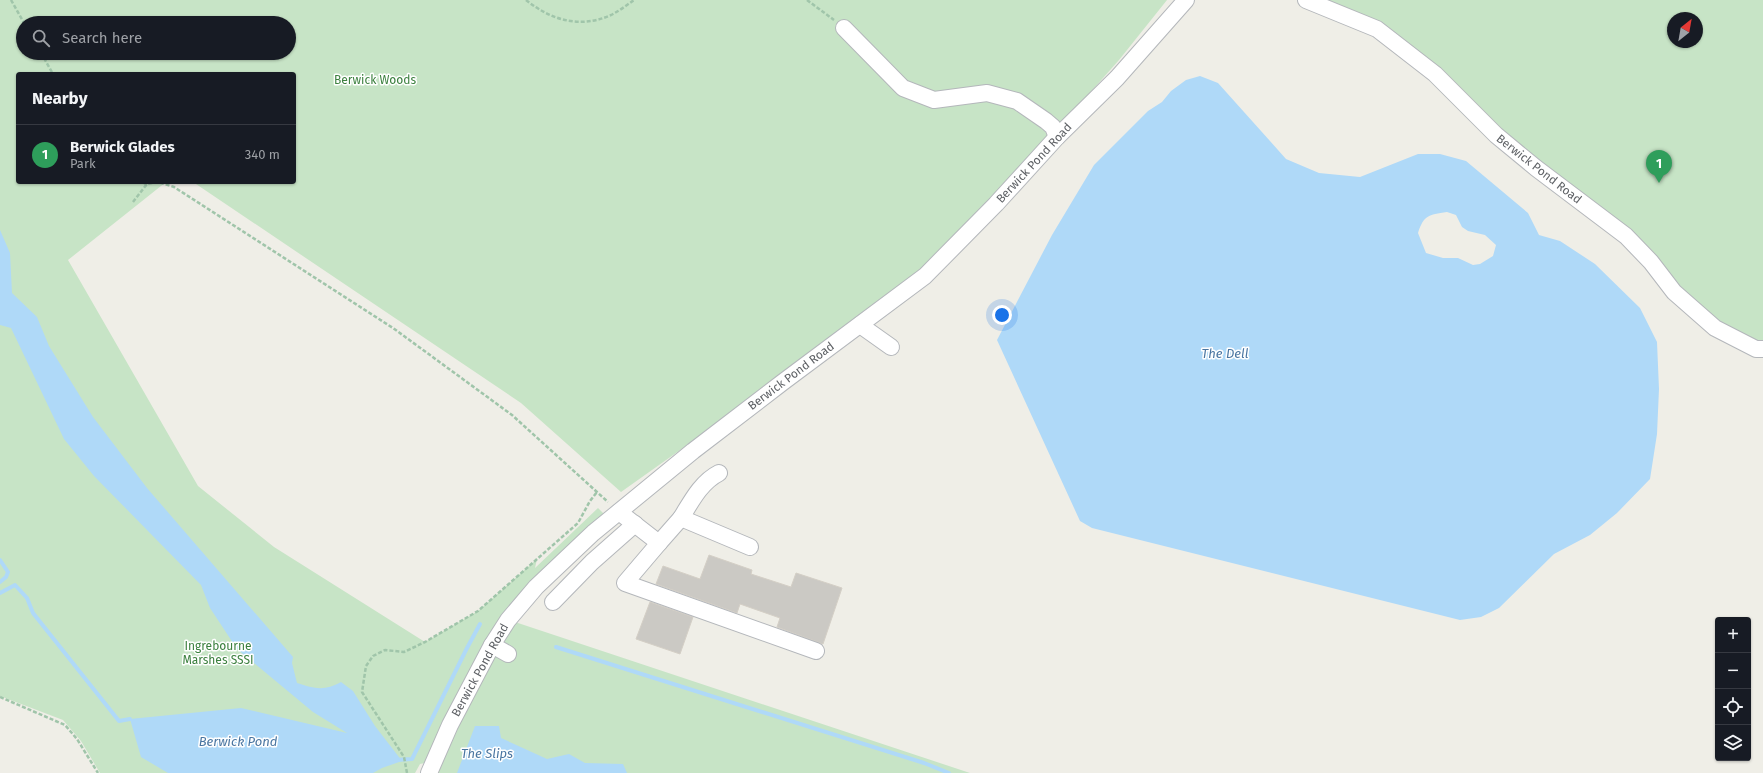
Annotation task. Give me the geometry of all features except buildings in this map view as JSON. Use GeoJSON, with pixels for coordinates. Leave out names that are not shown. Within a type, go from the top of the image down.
{"type":"FeatureCollection","features":[{"type":"Feature","properties":{"kind":"street","name":"Berwick Pond Road"},"geometry":{"type":"LineString","coordinates":[[429,773],[450,725],[492,645],[508,620],[536,587],[593,533],[693,451],[925,276],[996,204],[1057,137],[1117,78],[1186,0]]}},
{"type":"Feature","properties":{"kind":"street","name":"Berwick Pond Road"},"geometry":{"type":"LineString","coordinates":[[1306,0],[1377,29],[1435,74],[1496,135],[1536,168],[1626,236],[1651,262],[1674,292],[1715,328],[1756,349],[1763,349]]}},
{"type":"Feature","properties":{"kind":"street"},"geometry":{"type":"LineString","coordinates":[[844,28],[903,88],[934,100],[987,93],[1017,101],[1053,127],[1057,137]]}},
{"type":"Feature","properties":{"kind":"street"},"geometry":{"type":"LineString","coordinates":[[860,324],[891,347]]}},
{"type":"Feature","properties":{"kind":"street"},"geometry":{"type":"LineString","coordinates":[[719,474],[709,479],[701,488],[681,518],[625,583],[816,651]]}},
{"type":"Feature","properties":{"kind":"street"},"geometry":{"type":"LineString","coordinates":[[619,512],[659,543]]}},
{"type":"Feature","properties":{"kind":"street"},"geometry":{"type":"LineString","coordinates":[[681,518],[750,547]]}},
{"type":"Feature","properties":{"kind":"street"},"geometry":{"type":"LineString","coordinates":[[553,602],[592,562],[635,524]]}},
{"type":"Feature","properties":{"kind":"street"},"geometry":{"type":"LineString","coordinates":[[492,645],[508,654]]}},
{"type":"Feature","properties":{"kind":"path"},"geometry":{"type":"LineString","coordinates":[[11,0],[20,16]]}},
{"type":"Feature","properties":{"kind":"path"},"geometry":{"type":"LineString","coordinates":[[526,0],[538,9],[567,22],[600,19],[612,15],[634,0]]}},
{"type":"Feature","properties":{"kind":"path"},"geometry":{"type":"LineString","coordinates":[[807,0],[844,28]]}},
{"type":"Feature","properties":{"kind":"path"},"geometry":{"type":"LineString","coordinates":[[45,60],[51,72]]}},
{"type":"Feature","properties":{"kind":"path"},"geometry":{"type":"LineString","coordinates":[[134,202],[147,184]]}},
{"type":"Feature","properties":{"kind":"path"},"geometry":{"type":"LineString","coordinates":[[164,184],[174,187],[393,328],[512,415],[619,512]]}},
{"type":"Feature","properties":{"kind":"path"},"geometry":{"type":"LineString","coordinates":[[407,773],[404,757],[362,692],[366,666],[373,656],[385,650],[404,652],[425,642],[478,611],[578,523],[590,501],[597,492]]}},
{"type":"Feature","properties":{"kind":"path"},"geometry":{"type":"LineString","coordinates":[[0,697],[65,725],[77,739],[98,773]]}},
{"type":"Feature","properties":{"kind":"green space"},"geometry":{"type":"Polygon","coordinates":[[[0,0],[1167,0],[1119,60],[1048,140],[904,287],[842,335],[621,492],[521,403],[196,184],[296,184],[296,72],[16,72],[16,184],[163,184],[68,260],[198,486],[274,547],[425,642],[478,611],[537,559],[535,568],[598,508],[606,516],[515,622],[970,773],[429,773],[434,761],[420,764],[415,773],[100,773],[81,741],[63,720],[0,696],[0,0]]]}},
{"type":"Feature","properties":{"kind":"green space"},"geometry":{"type":"Polygon","coordinates":[[[1307,0],[1763,0],[1763,349],[1715,328],[1651,262],[1377,29],[1307,0]]]}},
{"type":"Feature","properties":{"kind":"water","name":"The Dell"},"geometry":{"type":"Polygon","coordinates":[[[1200,76],[1218,83],[1286,159],[1319,173],[1360,177],[1418,154],[1440,154],[1466,161],[1528,213],[1539,235],[1560,241],[1595,264],[1640,308],[1657,342],[1659,389],[1657,434],[1650,479],[1617,513],[1590,535],[1554,554],[1499,608],[1481,617],[1460,620],[1092,528],[1080,521],[997,340],[1052,235],[1094,165],[1148,111],[1162,102],[1171,91],[1186,80],[1200,76]],[[1447,212],[1431,215],[1425,219],[1418,233],[1426,253],[1443,258],[1458,258],[1473,265],[1480,264],[1493,256],[1496,245],[1485,235],[1468,231],[1462,227],[1456,215],[1447,212]]]}},
{"type":"Feature","properties":{"kind":"water","name":"Berwick Pond"},"geometry":{"type":"Polygon","coordinates":[[[0,230],[10,253],[12,293],[37,317],[49,346],[93,417],[147,488],[293,657],[292,663],[297,683],[309,687],[325,688],[341,682],[353,691],[375,726],[402,761],[373,773],[168,773],[141,757],[130,719],[241,708],[347,733],[313,712],[237,649],[210,608],[201,585],[94,476],[64,439],[11,328],[0,325],[0,230]]]}},
{"type":"Feature","properties":{"kind":"water","name":"The Slips"},"geometry":{"type":"Polygon","coordinates":[[[475,726],[499,726],[501,738],[547,759],[569,754],[585,763],[623,764],[627,773],[457,773],[475,726]]]}},
{"type":"Feature","properties":{"kind":"waterway"},"geometry":{"type":"LineString","coordinates":[[0,560],[8,572],[6,577],[0,582]]}},
{"type":"Feature","properties":{"kind":"waterway"},"geometry":{"type":"LineString","coordinates":[[0,593],[15,585],[27,598],[33,613],[119,721],[130,719]]}},
{"type":"Feature","properties":{"kind":"waterway"},"geometry":{"type":"LineString","coordinates":[[395,760],[412,759],[480,624]]}},
{"type":"Feature","properties":{"kind":"waterway"},"geometry":{"type":"LineString","coordinates":[[556,647],[924,763],[949,773]]}},
{"type":"Feature","properties":{"kind":"place","name":"Berwick Glades"},"geometry":{"type":"Point","coordinates":[1659,183]}},
{"type":"Feature","properties":{"kind":"park label","name":"Berwick Woods"},"geometry":{"type":"Point","coordinates":[375,80]}},
{"type":"Feature","properties":{"kind":"park label","name":"Ingrebourne Marshes SSSI"},"geometry":{"type":"Point","coordinates":[218,653]}}]}
